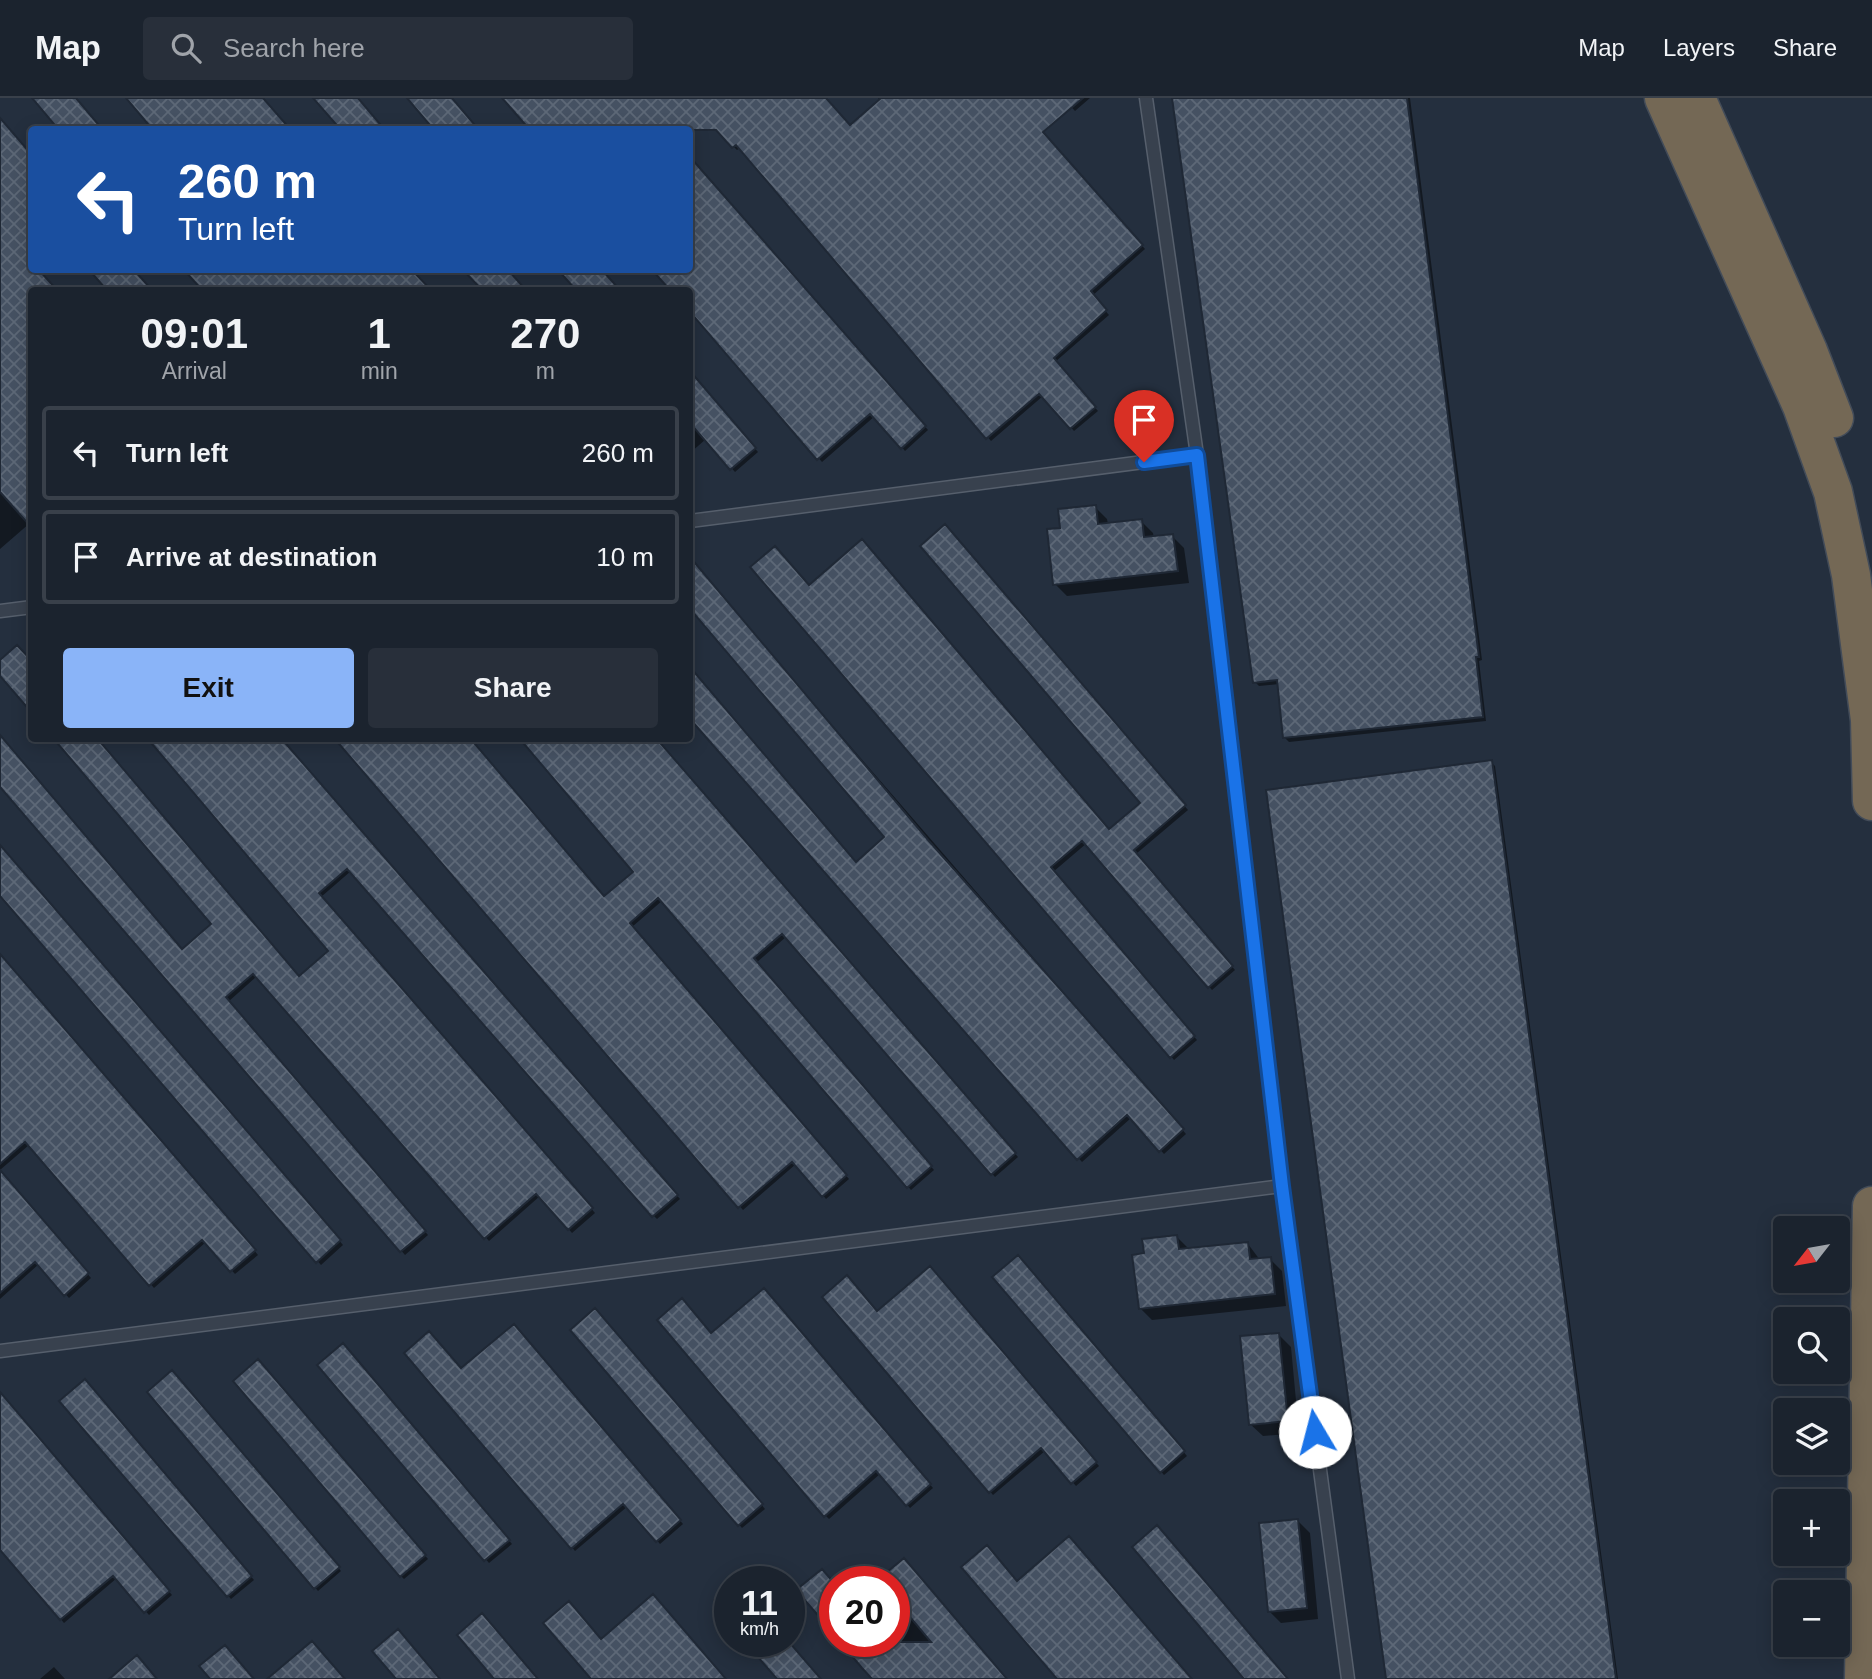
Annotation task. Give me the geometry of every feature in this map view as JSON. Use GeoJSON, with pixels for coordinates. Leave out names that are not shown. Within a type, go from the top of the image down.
{"type":"FeatureCollection","features":[{"type":"Feature","properties":{"kind":"highway"},"geometry":{"type":"LineString","coordinates":[[1664,98],[1802,406],[1833,492],[1851,575],[1870,720],[1872,801]]}},
{"type":"Feature","properties":{"kind":"highway"},"geometry":{"type":"LineString","coordinates":[[1696,98],[1808,351],[1833,414],[1854,481],[1872,566]]}},
{"type":"Feature","properties":{"kind":"highway"},"geometry":{"type":"LineString","coordinates":[[1864,1679],[1872,1206]]}},
{"type":"Feature","properties":{"kind":"lane"},"geometry":{"type":"LineString","coordinates":[[1146,98],[1197,455],[1282,1186],[1348,1679]]}},
{"type":"Feature","properties":{"kind":"lane"},"geometry":{"type":"LineString","coordinates":[[693,522],[1197,455]]}},
{"type":"Feature","properties":{"kind":"lane"},"geometry":{"type":"LineString","coordinates":[[0,611],[28,608]]}},
{"type":"Feature","properties":{"kind":"lane"},"geometry":{"type":"LineString","coordinates":[[0,1351],[1282,1186]]}},
{"type":"Feature","properties":{"kind":"building"},"geometry":{"type":"Polygon","coordinates":[[[32,98],[76,98],[100,126],[56,126],[32,98]]]}},
{"type":"Feature","properties":{"kind":"building"},"geometry":{"type":"Polygon","coordinates":[[[126,98],[263,98],[288,126],[150,126],[126,98]]]}},
{"type":"Feature","properties":{"kind":"building"},"geometry":{"type":"Polygon","coordinates":[[[313,98],[358,98],[382,126],[338,126],[313,98]]]}},
{"type":"Feature","properties":{"kind":"building"},"geometry":{"type":"Polygon","coordinates":[[[407,98],[452,98],[476,126],[431,126],[407,98]]]}},
{"type":"Feature","properties":{"kind":"building"},"geometry":{"type":"Polygon","coordinates":[[[502,98],[826,98],[850,125],[881,98],[1083,98],[1043,132],[1143,245],[1091,291],[1107,310],[1054,358],[1096,407],[1070,429],[1039,394],[986,439],[736,145],[732,148],[716,130],[693,130],[693,126],[526,126],[502,98]]]}},
{"type":"Feature","properties":{"kind":"building"},"geometry":{"type":"Polygon","coordinates":[[[1172,98],[1407,98],[1479,657],[1476,657],[1483,717],[1283,738],[1277,680],[1253,683],[1172,98]]]}},
{"type":"Feature","properties":{"kind":"building"},"geometry":{"type":"Polygon","coordinates":[[[0,118],[28,150],[28,273],[42,273],[54,287],[28,287],[28,524],[0,492],[0,118]]]}},
{"type":"Feature","properties":{"kind":"building"},"geometry":{"type":"Polygon","coordinates":[[[693,160],[926,426],[901,449],[870,414],[817,460],[693,315],[693,287],[667,287],[655,273],[693,273],[693,160]]]}},
{"type":"Feature","properties":{"kind":"building"},"geometry":{"type":"Polygon","coordinates":[[[92,273],[137,273],[149,287],[104,287],[92,273]]]}},
{"type":"Feature","properties":{"kind":"building"},"geometry":{"type":"Polygon","coordinates":[[[187,273],[415,273],[428,287],[199,287],[187,273]]]}},
{"type":"Feature","properties":{"kind":"building"},"geometry":{"type":"Polygon","coordinates":[[[466,273],[511,273],[523,287],[479,287],[466,273]]]}},
{"type":"Feature","properties":{"kind":"building"},"geometry":{"type":"Polygon","coordinates":[[[561,273],[605,273],[617,287],[573,287],[561,273]]]}},
{"type":"Feature","properties":{"kind":"building"},"geometry":{"type":"Polygon","coordinates":[[[693,374],[756,448],[730,470],[693,427],[693,374]]]}},
{"type":"Feature","properties":{"kind":"building"},"geometry":{"type":"Polygon","coordinates":[[[1096,505],[1098,524],[1142,519],[1144,537],[1173,534],[1178,571],[1053,585],[1047,529],[1060,528],[1058,509],[1096,505]]]}},
{"type":"Feature","properties":{"kind":"building"},"geometry":{"type":"Polygon","coordinates":[[[945,524],[1186,805],[1134,850],[1233,966],[1208,988],[1082,841],[1051,867],[1195,1036],[1170,1058],[750,567],[775,546],[809,585],[862,539],[1109,829],[1140,803],[920,546],[945,524]]]}},
{"type":"Feature","properties":{"kind":"building"},"geometry":{"type":"Polygon","coordinates":[[[693,561],[929,841],[1184,1129],[1159,1152],[1127,1115],[1077,1160],[693,722],[693,671],[856,862],[884,837],[693,613],[693,561]]]}},
{"type":"Feature","properties":{"kind":"building"},"geometry":{"type":"Polygon","coordinates":[[[17,645],[28,657],[28,708],[0,676],[0,660],[17,645]]]}},
{"type":"Feature","properties":{"kind":"building"},"geometry":{"type":"Polygon","coordinates":[[[0,735],[182,949],[211,924],[56,742],[100,742],[299,976],[328,951],[150,742],[284,742],[678,1195],[652,1217],[347,869],[319,893],[593,1208],[568,1230],[536,1194],[484,1239],[253,974],[226,997],[426,1231],[400,1252],[0,787],[0,735]]]}},
{"type":"Feature","properties":{"kind":"building"},"geometry":{"type":"Polygon","coordinates":[[[337,742],[473,742],[604,896],[633,872],[522,742],[659,742],[1016,1153],[991,1175],[782,934],[754,958],[932,1166],[907,1188],[658,898],[630,923],[847,1175],[822,1197],[792,1162],[738,1208],[337,742]]]}},
{"type":"Feature","properties":{"kind":"building"},"geometry":{"type":"Polygon","coordinates":[[[1492,760],[1616,1679],[1386,1679],[1266,790],[1492,760]]]}},
{"type":"Feature","properties":{"kind":"building"},"geometry":{"type":"Polygon","coordinates":[[[0,845],[341,1240],[316,1263],[0,896],[0,845]]]}},
{"type":"Feature","properties":{"kind":"building"},"geometry":{"type":"Polygon","coordinates":[[[0,954],[256,1250],[230,1272],[202,1240],[149,1286],[25,1142],[0,1164],[0,954]]]}},
{"type":"Feature","properties":{"kind":"building"},"geometry":{"type":"Polygon","coordinates":[[[0,1170],[89,1273],[64,1296],[35,1262],[0,1293],[0,1170]]]}},
{"type":"Feature","properties":{"kind":"building"},"geometry":{"type":"Polygon","coordinates":[[[1177,1235],[1179,1249],[1248,1242],[1250,1259],[1271,1257],[1275,1294],[1139,1309],[1132,1255],[1144,1253],[1142,1239],[1177,1235]]]}},
{"type":"Feature","properties":{"kind":"building"},"geometry":{"type":"Polygon","coordinates":[[[1018,1255],[1185,1451],[1160,1473],[992,1277],[1018,1255]]]}},
{"type":"Feature","properties":{"kind":"building"},"geometry":{"type":"Polygon","coordinates":[[[930,1266],[1097,1462],[1071,1484],[1041,1448],[989,1493],[822,1297],[847,1275],[877,1311],[930,1266]]]}},
{"type":"Feature","properties":{"kind":"building"},"geometry":{"type":"Polygon","coordinates":[[[764,1288],[931,1484],[906,1506],[876,1471],[824,1517],[657,1320],[682,1298],[711,1333],[764,1288]]]}},
{"type":"Feature","properties":{"kind":"building"},"geometry":{"type":"Polygon","coordinates":[[[595,1308],[763,1504],[738,1526],[570,1330],[595,1308]]]}},
{"type":"Feature","properties":{"kind":"building"},"geometry":{"type":"Polygon","coordinates":[[[514,1324],[681,1520],[656,1542],[623,1504],[571,1549],[404,1353],[429,1331],[461,1368],[514,1324]]]}},
{"type":"Feature","properties":{"kind":"building"},"geometry":{"type":"Polygon","coordinates":[[[1279,1333],[1288,1421],[1249,1425],[1240,1336],[1279,1333]]]}},
{"type":"Feature","properties":{"kind":"building"},"geometry":{"type":"Polygon","coordinates":[[[343,1343],[510,1540],[484,1561],[317,1365],[343,1343]]]}},
{"type":"Feature","properties":{"kind":"building"},"geometry":{"type":"Polygon","coordinates":[[[258,1359],[426,1555],[400,1577],[233,1381],[258,1359]]]}},
{"type":"Feature","properties":{"kind":"building"},"geometry":{"type":"Polygon","coordinates":[[[172,1370],[340,1567],[314,1589],[147,1392],[172,1370]]]}},
{"type":"Feature","properties":{"kind":"building"},"geometry":{"type":"Polygon","coordinates":[[[85,1379],[252,1576],[227,1597],[59,1401],[85,1379]]]}},
{"type":"Feature","properties":{"kind":"building"},"geometry":{"type":"Polygon","coordinates":[[[0,1392],[170,1591],[144,1613],[113,1576],[60,1620],[0,1550],[0,1392]]]}},
{"type":"Feature","properties":{"kind":"building"},"geometry":{"type":"Polygon","coordinates":[[[1298,1519],[1307,1608],[1268,1612],[1259,1523],[1298,1519]]]}},
{"type":"Feature","properties":{"kind":"building"},"geometry":{"type":"Polygon","coordinates":[[[1157,1525],[1288,1679],[1244,1679],[1132,1547],[1157,1525]]]}},
{"type":"Feature","properties":{"kind":"building"},"geometry":{"type":"Polygon","coordinates":[[[1069,1536],[1192,1679],[1057,1679],[961,1567],[987,1545],[1017,1581],[1069,1536]]]}},
{"type":"Feature","properties":{"kind":"building"},"geometry":{"type":"Polygon","coordinates":[[[904,1558],[1007,1679],[872,1679],[853,1657],[910,1657],[910,1642],[931,1642],[910,1617],[910,1566],[894,1566],[904,1558]]]}},
{"type":"Feature","properties":{"kind":"building"},"geometry":{"type":"Polygon","coordinates":[[[819,1571],[819,1617],[805,1600],[805,1583],[819,1571]]]}},
{"type":"Feature","properties":{"kind":"building"},"geometry":{"type":"Polygon","coordinates":[[[653,1594],[726,1679],[591,1679],[543,1623],[569,1601],[601,1639],[653,1594]]]}},
{"type":"Feature","properties":{"kind":"building"},"geometry":{"type":"Polygon","coordinates":[[[482,1613],[538,1679],[494,1679],[457,1635],[482,1613]]]}},
{"type":"Feature","properties":{"kind":"building"},"geometry":{"type":"Polygon","coordinates":[[[398,1629],[440,1679],[396,1679],[372,1651],[398,1629]]]}},
{"type":"Feature","properties":{"kind":"building"},"geometry":{"type":"Polygon","coordinates":[[[312,1641],[345,1679],[267,1679],[312,1641]]]}},
{"type":"Feature","properties":{"kind":"building"},"geometry":{"type":"Polygon","coordinates":[[[225,1645],[254,1679],[210,1679],[199,1666],[225,1645]]]}},
{"type":"Feature","properties":{"kind":"building"},"geometry":{"type":"Polygon","coordinates":[[[137,1655],[157,1679],[109,1679],[137,1655]]]}},
{"type":"Feature","properties":{"kind":"building"},"geometry":{"type":"Polygon","coordinates":[[[758,1657],[802,1657],[821,1679],[777,1679],[758,1657]]]}},
{"type":"Feature","properties":{"kind":"route"},"geometry":{"type":"LineString","coordinates":[[1144,462],[1197,455],[1282,1186],[1315,1432]]}}]}
